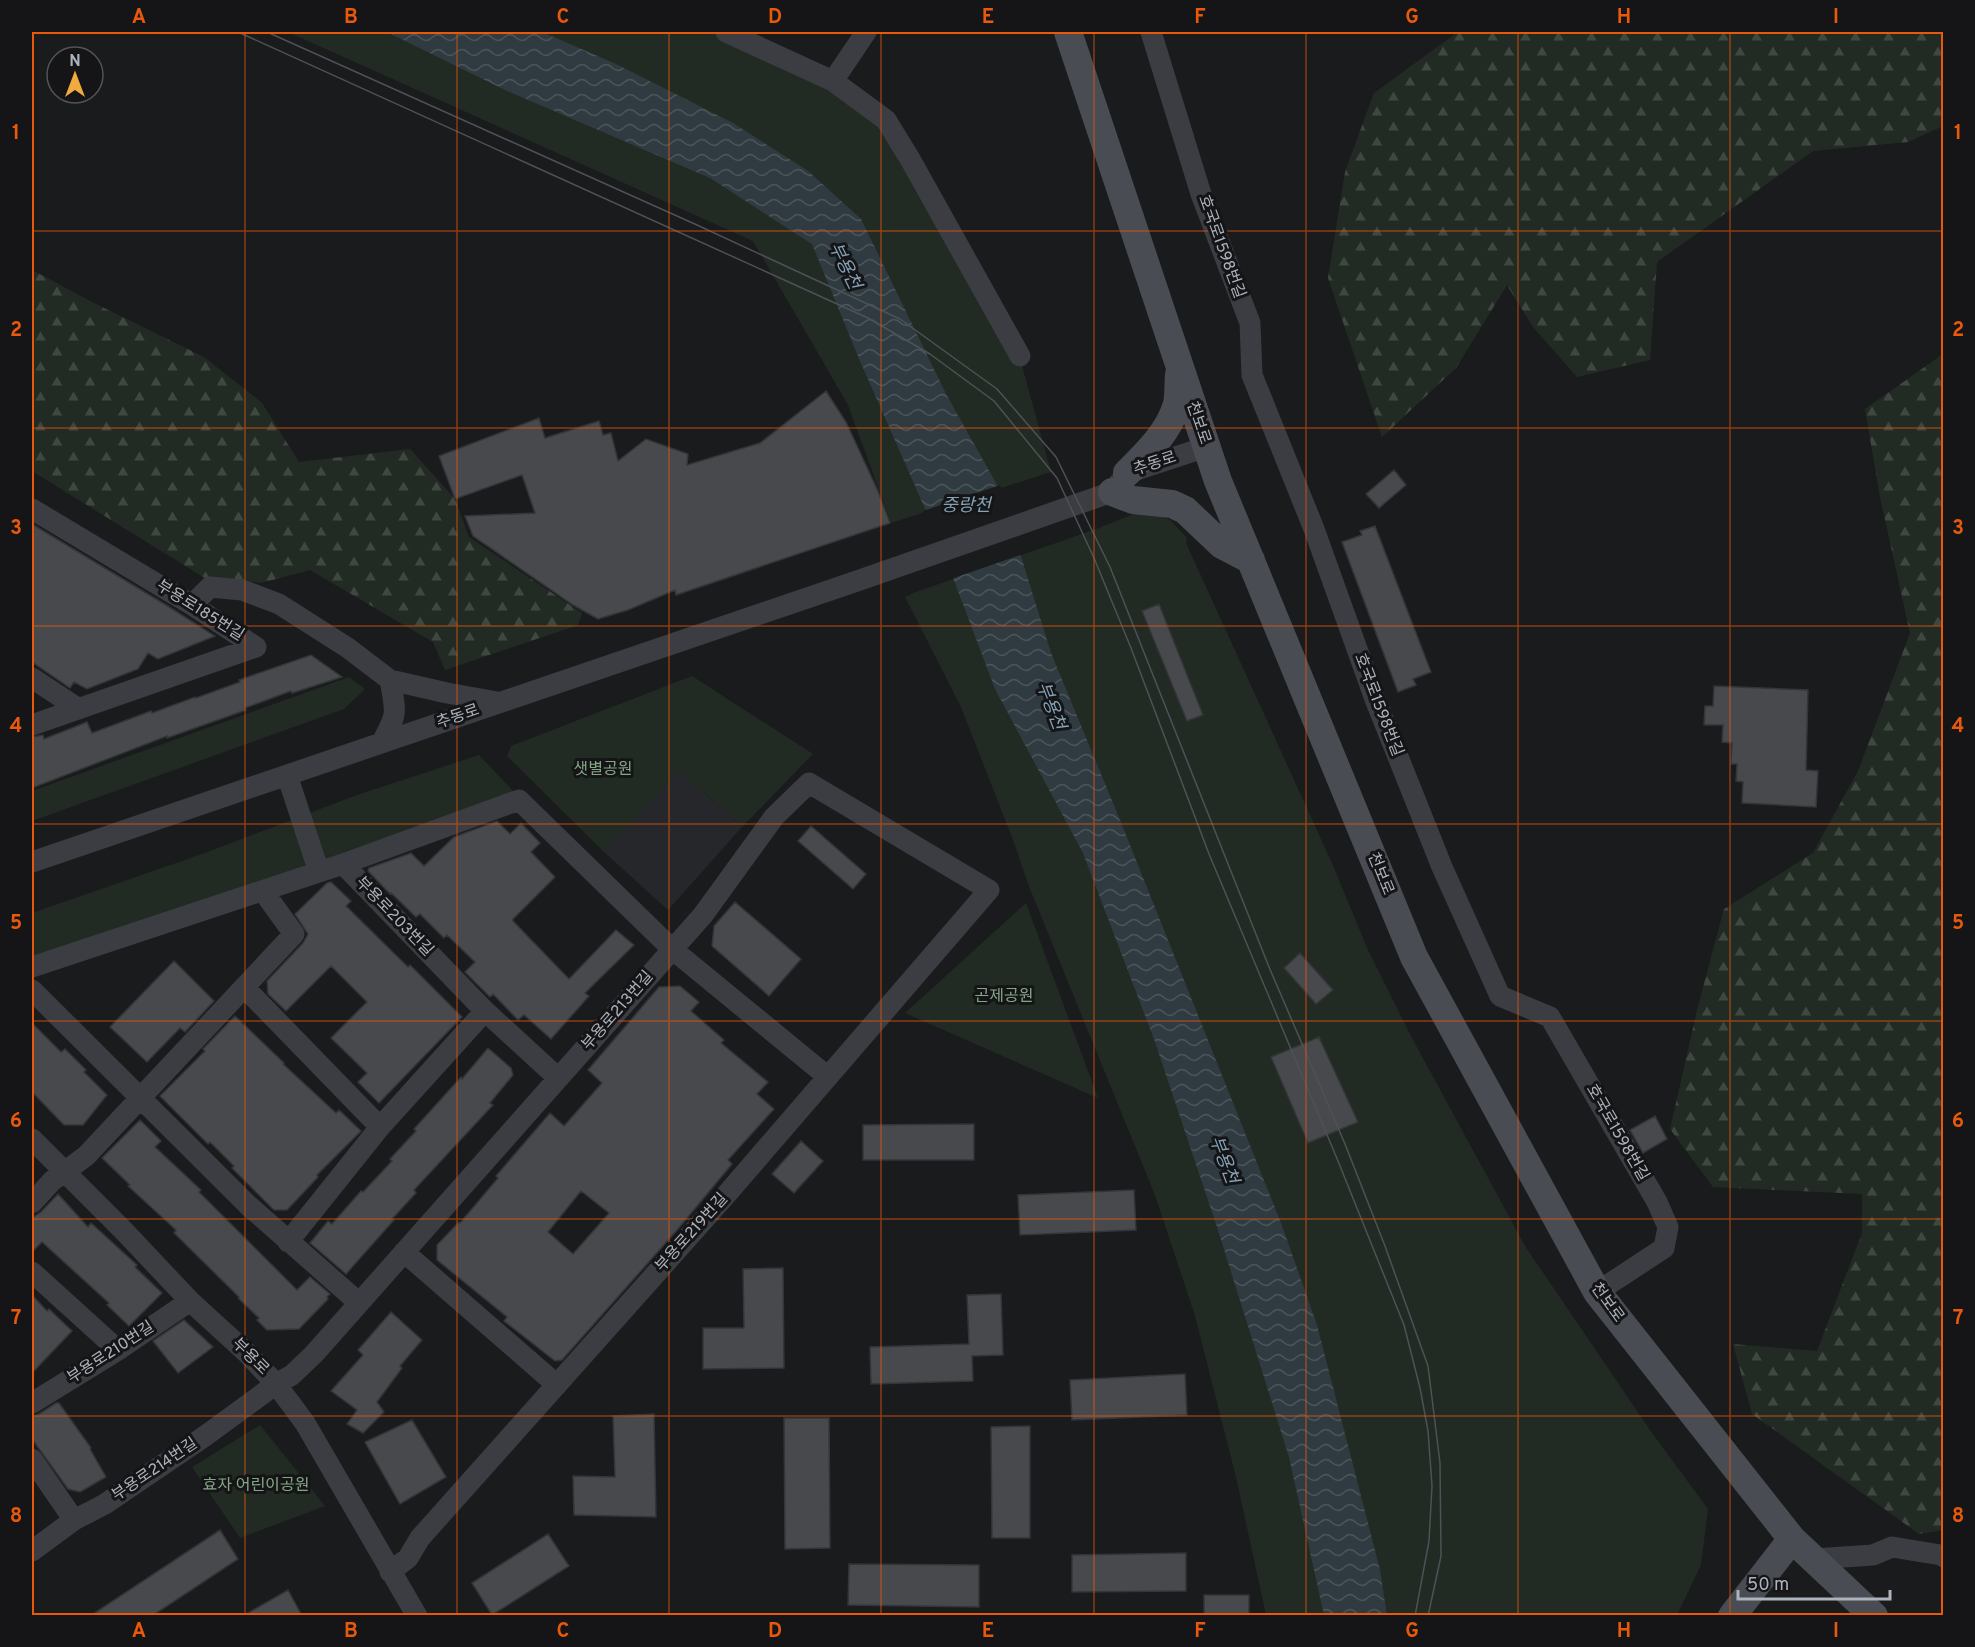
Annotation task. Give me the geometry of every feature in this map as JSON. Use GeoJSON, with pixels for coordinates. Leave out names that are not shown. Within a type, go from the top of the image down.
{"type":"FeatureCollection","features":[{"type":"Feature","properties":{"kind":"main road","name":"천보로"},"geometry":{"type":"LineString","coordinates":[[1068,32],[1179,370],[1218,481],[1414,957],[1597,1292],[1792,1539],[1874,1616]]}},
{"type":"Feature","properties":{"kind":"main road"},"geometry":{"type":"LineString","coordinates":[[1179,370],[1177,403],[1165,429],[1155,445],[1120,483],[1133,500],[1172,504],[1185,510],[1222,545],[1251,560]]}},
{"type":"Feature","properties":{"kind":"main road"},"geometry":{"type":"LineString","coordinates":[[1732,1616],[1792,1539]]}},
{"type":"Feature","properties":{"kind":"street"},"geometry":{"type":"LineString","coordinates":[[726,32],[833,81],[886,120],[1020,356]]}},
{"type":"Feature","properties":{"kind":"street"},"geometry":{"type":"LineString","coordinates":[[833,81],[866,32]]}},
{"type":"Feature","properties":{"kind":"street","name":"호국로1598번길"},"geometry":{"type":"LineString","coordinates":[[1151,32],[1201,194],[1250,323],[1252,375],[1314,529],[1375,699],[1442,867],[1500,996],[1550,1017],[1657,1202],[1668,1227],[1664,1248],[1597,1292]]}},
{"type":"Feature","properties":{"kind":"street","name":"추동로"},"geometry":{"type":"LineString","coordinates":[[32,862],[884,572],[1120,483],[1206,447]]}},
{"type":"Feature","properties":{"kind":"street","name":"부용로185번길"},"geometry":{"type":"LineString","coordinates":[[32,508],[192,605],[256,647],[32,725]]}},
{"type":"Feature","properties":{"kind":"street"},"geometry":{"type":"LineString","coordinates":[[192,605],[210,587],[242,590],[279,604],[348,648],[390,680],[501,702]]}},
{"type":"Feature","properties":{"kind":"street"},"geometry":{"type":"LineString","coordinates":[[32,678],[79,709]]}},
{"type":"Feature","properties":{"kind":"street"},"geometry":{"type":"LineString","coordinates":[[382,742],[395,718],[390,680]]}},
{"type":"Feature","properties":{"kind":"street"},"geometry":{"type":"LineString","coordinates":[[287,775],[319,872]]}},
{"type":"Feature","properties":{"kind":"street","name":"부용로213번길"},"geometry":{"type":"LineString","coordinates":[[276,1384],[292,1375],[314,1354],[703,915],[774,817],[809,783],[989,890]]}},
{"type":"Feature","properties":{"kind":"street"},"geometry":{"type":"LineString","coordinates":[[343,864],[519,800],[672,949],[828,1077]]}},
{"type":"Feature","properties":{"kind":"street","name":"부용로203번길"},"geometry":{"type":"LineString","coordinates":[[32,967],[343,864],[485,1011],[558,1078]]}},
{"type":"Feature","properties":{"kind":"street","name":"부용로219번길"},"geometry":{"type":"LineString","coordinates":[[390,1572],[408,1558],[420,1538],[828,1077],[989,890]]}},
{"type":"Feature","properties":{"kind":"street"},"geometry":{"type":"LineString","coordinates":[[32,1203],[52,1181],[86,1156],[294,934],[263,891]]}},
{"type":"Feature","properties":{"kind":"street"},"geometry":{"type":"LineString","coordinates":[[244,987],[380,1127]]}},
{"type":"Feature","properties":{"kind":"street"},"geometry":{"type":"LineString","coordinates":[[32,990],[249,1206],[358,1302]]}},
{"type":"Feature","properties":{"kind":"street"},"geometry":{"type":"LineString","coordinates":[[288,1242],[380,1127],[485,1011]]}},
{"type":"Feature","properties":{"kind":"street","name":"부용로"},"geometry":{"type":"LineString","coordinates":[[32,1139],[190,1301],[248,1354],[276,1384],[305,1423],[417,1616]]}},
{"type":"Feature","properties":{"kind":"street"},"geometry":{"type":"LineString","coordinates":[[404,1252],[557,1385]]}},
{"type":"Feature","properties":{"kind":"street"},"geometry":{"type":"LineString","coordinates":[[32,1272],[118,1350]]}},
{"type":"Feature","properties":{"kind":"street","name":"부용로210번길"},"geometry":{"type":"LineString","coordinates":[[32,1403],[118,1350],[190,1301]]}},
{"type":"Feature","properties":{"kind":"street","name":"부용로214번길"},"geometry":{"type":"LineString","coordinates":[[32,1551],[74,1520],[114,1498],[205,1436],[276,1384]]}},
{"type":"Feature","properties":{"kind":"street"},"geometry":{"type":"LineString","coordinates":[[32,1459],[74,1520]]}},
{"type":"Feature","properties":{"kind":"street"},"geometry":{"type":"LineString","coordinates":[[1814,1559],[1873,1555],[1892,1547],[1944,1557]]}},
{"type":"Feature","properties":{"kind":"shaded area"},"geometry":{"type":"Polygon","coordinates":[[[679,770],[742,827],[668,910],[603,851],[679,770]]]}},
{"type":"Feature","properties":{"kind":"green space"},"geometry":{"type":"Polygon","coordinates":[[[288,32],[711,32],[819,81],[883,124],[1021,362],[1051,472],[891,523],[848,405],[753,241],[288,32]]]}},
{"type":"Feature","properties":{"kind":"green space"},"geometry":{"type":"Polygon","coordinates":[[[1458,32],[1943,32],[1943,126],[1908,142],[1813,151],[1657,262],[1650,360],[1577,377],[1533,327],[1507,285],[1456,368],[1382,437],[1328,278],[1345,172],[1374,93],[1458,32]]]}},
{"type":"Feature","properties":{"kind":"green space"},"geometry":{"type":"Polygon","coordinates":[[[32,270],[204,357],[262,403],[299,462],[410,449],[455,499],[469,537],[582,613],[578,625],[445,670],[433,642],[310,570],[261,583],[208,580],[32,471],[32,270]]]}},
{"type":"Feature","properties":{"kind":"green space"},"geometry":{"type":"Polygon","coordinates":[[[1943,354],[1944,1530],[1919,1534],[1752,1414],[1733,1344],[1817,1351],[1862,1233],[1862,1194],[1713,1187],[1670,1129],[1698,1006],[1724,909],[1813,853],[1858,771],[1910,633],[1880,497],[1865,409],[1943,354]]]}},
{"type":"Feature","properties":{"kind":"green space"},"geometry":{"type":"Polygon","coordinates":[[[1146,509],[1170,520],[1187,538],[1186,543],[1331,861],[1368,950],[1412,1038],[1525,1246],[1650,1430],[1708,1509],[1701,1565],[1677,1615],[1266,1615],[1236,1477],[1195,1316],[1155,1195],[1030,889],[961,707],[905,597],[1146,509]]]}},
{"type":"Feature","properties":{"kind":"green space","name":"샛별공원"},"geometry":{"type":"Polygon","coordinates":[[[692,676],[813,754],[742,827],[679,770],[603,851],[507,756],[511,746],[692,676]]]}},
{"type":"Feature","properties":{"kind":"green space"},"geometry":{"type":"Polygon","coordinates":[[[349,677],[365,689],[344,709],[32,821],[32,791],[349,677]]]}},
{"type":"Feature","properties":{"kind":"green space"},"geometry":{"type":"Polygon","coordinates":[[[479,755],[516,794],[32,960],[32,913],[205,853],[357,795],[479,755]]]}},
{"type":"Feature","properties":{"kind":"green space","name":"곤제공원"},"geometry":{"type":"Polygon","coordinates":[[[1026,903],[1098,1098],[905,1013],[1026,903]]]}},
{"type":"Feature","properties":{"kind":"green space","name":"효자 어린이공원"},"geometry":{"type":"Polygon","coordinates":[[[260,1425],[325,1506],[240,1538],[192,1467],[260,1425]]]}},
{"type":"Feature","properties":{"kind":"water","name":"중랑천"},"geometry":{"type":"Polygon","coordinates":[[[387,32],[542,32],[616,64],[733,123],[808,171],[861,219],[946,394],[1001,492],[1051,653],[1281,1223],[1317,1325],[1380,1570],[1387,1615],[1324,1615],[1289,1457],[1217,1227],[1154,1039],[1083,853],[995,689],[938,538],[860,361],[812,244],[710,178],[505,90],[387,32]]]}},
{"type":"Feature","properties":{"kind":"pier"},"geometry":{"type":"Polygon","coordinates":[[[1000,485],[1023,554],[951,579],[923,511],[1000,485]]]}},
{"type":"Feature","properties":{"kind":"building"},"geometry":{"type":"Polygon","coordinates":[[[826,391],[846,422],[890,523],[676,595],[675,590],[628,610],[598,619],[573,605],[473,536],[465,516],[535,513],[522,475],[455,499],[439,456],[539,418],[545,438],[599,421],[603,435],[611,433],[618,461],[646,439],[688,454],[687,465],[760,443],[826,391]]]}},
{"type":"Feature","properties":{"kind":"building"},"geometry":{"type":"Polygon","coordinates":[[[1394,470],[1406,485],[1379,508],[1366,494],[1394,470]]]}},
{"type":"Feature","properties":{"kind":"building"},"geometry":{"type":"Polygon","coordinates":[[[32,524],[215,636],[158,659],[148,653],[138,669],[87,689],[74,682],[70,688],[32,662],[32,524]]]}},
{"type":"Feature","properties":{"kind":"building"},"geometry":{"type":"Polygon","coordinates":[[[1375,526],[1431,672],[1413,679],[1416,685],[1398,692],[1342,542],[1362,535],[1360,531],[1375,526]]]}},
{"type":"Feature","properties":{"kind":"building"},"geometry":{"type":"Polygon","coordinates":[[[1159,604],[1203,715],[1187,721],[1142,611],[1159,604]]]}},
{"type":"Feature","properties":{"kind":"building"},"geometry":{"type":"Polygon","coordinates":[[[311,655],[342,677],[292,693],[291,691],[245,708],[246,710],[167,738],[167,736],[32,788],[32,737],[43,735],[44,739],[87,722],[92,733],[151,711],[152,713],[196,698],[240,682],[239,680],[311,655]]]}},
{"type":"Feature","properties":{"kind":"building"},"geometry":{"type":"Polygon","coordinates":[[[1714,686],[1808,690],[1806,770],[1818,771],[1816,807],[1742,803],[1743,782],[1736,781],[1737,764],[1731,764],[1732,743],[1722,742],[1723,725],[1704,725],[1705,706],[1713,706],[1714,686]]]}},
{"type":"Feature","properties":{"kind":"building"},"geometry":{"type":"Polygon","coordinates":[[[497,821],[510,834],[521,823],[540,843],[531,852],[555,877],[513,921],[569,979],[616,930],[634,945],[585,993],[589,996],[551,1039],[524,1015],[518,1020],[493,994],[490,997],[465,972],[475,962],[447,935],[444,938],[420,914],[416,917],[368,871],[369,868],[411,853],[424,866],[454,837],[497,821]]]}},
{"type":"Feature","properties":{"kind":"building"},"geometry":{"type":"Polygon","coordinates":[[[811,826],[866,874],[853,889],[798,841],[811,826]]]}},
{"type":"Feature","properties":{"kind":"building"},"geometry":{"type":"Polygon","coordinates":[[[331,882],[351,901],[346,906],[462,1017],[379,1103],[358,1082],[367,1073],[331,1038],[367,1002],[331,966],[286,1011],[268,994],[267,981],[303,943],[308,934],[295,914],[327,883],[331,882]]]}},
{"type":"Feature","properties":{"kind":"building"},"geometry":{"type":"Polygon","coordinates":[[[735,902],[801,959],[769,996],[712,946],[714,926],[735,902]]]}},
{"type":"Feature","properties":{"kind":"building"},"geometry":{"type":"Polygon","coordinates":[[[1300,953],[1333,990],[1316,1004],[1284,968],[1300,953]]]}},
{"type":"Feature","properties":{"kind":"building"},"geometry":{"type":"Polygon","coordinates":[[[174,961],[214,1001],[185,1032],[180,1028],[147,1062],[110,1027],[174,961]]]}},
{"type":"Feature","properties":{"kind":"building"},"geometry":{"type":"Polygon","coordinates":[[[680,986],[699,1002],[691,1011],[724,1040],[721,1043],[768,1082],[757,1094],[774,1109],[728,1160],[732,1164],[678,1229],[562,1360],[555,1361],[504,1321],[507,1317],[437,1260],[437,1245],[460,1223],[498,1178],[496,1176],[550,1113],[564,1126],[602,1083],[588,1070],[659,987],[680,986]],[[581,1191],[548,1232],[573,1254],[609,1213],[581,1191]]]}},
{"type":"Feature","properties":{"kind":"building"},"geometry":{"type":"Polygon","coordinates":[[[235,1016],[336,1113],[339,1110],[361,1131],[317,1175],[318,1177],[287,1210],[274,1210],[210,1142],[208,1144],[160,1096],[205,1051],[203,1049],[235,1016]]]}},
{"type":"Feature","properties":{"kind":"building"},"geometry":{"type":"Polygon","coordinates":[[[32,1023],[61,1052],[65,1049],[107,1095],[83,1125],[64,1125],[32,1092],[32,1023]]]}},
{"type":"Feature","properties":{"kind":"building"},"geometry":{"type":"Polygon","coordinates":[[[1319,1037],[1358,1122],[1308,1143],[1271,1057],[1319,1037]]]}},
{"type":"Feature","properties":{"kind":"building"},"geometry":{"type":"Polygon","coordinates":[[[488,1048],[511,1068],[513,1075],[490,1103],[493,1105],[414,1190],[416,1193],[346,1274],[310,1243],[328,1221],[332,1224],[392,1161],[390,1159],[416,1131],[414,1129],[488,1048]]]}},
{"type":"Feature","properties":{"kind":"building"},"geometry":{"type":"Polygon","coordinates":[[[1655,1116],[1667,1139],[1643,1153],[1630,1130],[1655,1116]]]}},
{"type":"Feature","properties":{"kind":"building"},"geometry":{"type":"Polygon","coordinates":[[[140,1120],[161,1141],[155,1147],[201,1190],[199,1192],[297,1290],[310,1277],[330,1294],[328,1299],[299,1329],[267,1330],[239,1297],[174,1233],[176,1230],[128,1186],[130,1185],[102,1158],[140,1120]]]}},
{"type":"Feature","properties":{"kind":"building"},"geometry":{"type":"Polygon","coordinates":[[[974,1124],[974,1160],[863,1160],[863,1125],[974,1124]]]}},
{"type":"Feature","properties":{"kind":"building"},"geometry":{"type":"Polygon","coordinates":[[[801,1141],[823,1161],[794,1193],[772,1174],[801,1141]]]}},
{"type":"Feature","properties":{"kind":"building"},"geometry":{"type":"Polygon","coordinates":[[[1134,1190],[1136,1230],[1020,1235],[1018,1195],[1134,1190]]]}},
{"type":"Feature","properties":{"kind":"building"},"geometry":{"type":"Polygon","coordinates":[[[58,1194],[88,1227],[91,1223],[137,1265],[135,1267],[162,1293],[129,1326],[107,1305],[109,1303],[42,1242],[32,1252],[32,1218],[58,1194]]]}},
{"type":"Feature","properties":{"kind":"building"},"geometry":{"type":"Polygon","coordinates":[[[783,1268],[784,1368],[703,1369],[703,1328],[744,1328],[743,1269],[783,1268]]]}},
{"type":"Feature","properties":{"kind":"building"},"geometry":{"type":"Polygon","coordinates":[[[1001,1294],[1003,1355],[972,1356],[973,1381],[871,1384],[870,1347],[969,1344],[967,1295],[1001,1294]]]}},
{"type":"Feature","properties":{"kind":"building"},"geometry":{"type":"Polygon","coordinates":[[[32,1295],[47,1311],[49,1309],[72,1331],[32,1373],[32,1295]]]}},
{"type":"Feature","properties":{"kind":"building"},"geometry":{"type":"Polygon","coordinates":[[[391,1312],[422,1340],[400,1366],[402,1368],[377,1402],[384,1412],[363,1433],[347,1424],[357,1410],[331,1391],[363,1355],[358,1350],[391,1312]]]}},
{"type":"Feature","properties":{"kind":"building"},"geometry":{"type":"Polygon","coordinates":[[[184,1320],[213,1347],[178,1373],[153,1341],[184,1320]]]}},
{"type":"Feature","properties":{"kind":"building"},"geometry":{"type":"Polygon","coordinates":[[[1185,1374],[1187,1415],[1072,1420],[1070,1380],[1185,1374]]]}},
{"type":"Feature","properties":{"kind":"building"},"geometry":{"type":"Polygon","coordinates":[[[59,1403],[91,1448],[106,1477],[80,1492],[68,1489],[32,1439],[32,1416],[59,1403]]]}},
{"type":"Feature","properties":{"kind":"building"},"geometry":{"type":"Polygon","coordinates":[[[654,1414],[656,1517],[574,1515],[573,1476],[615,1477],[613,1416],[654,1414]]]}},
{"type":"Feature","properties":{"kind":"building"},"geometry":{"type":"Polygon","coordinates":[[[784,1418],[829,1418],[830,1548],[785,1549],[784,1418]]]}},
{"type":"Feature","properties":{"kind":"building"},"geometry":{"type":"Polygon","coordinates":[[[412,1420],[446,1477],[400,1504],[365,1442],[412,1420]]]}},
{"type":"Feature","properties":{"kind":"building"},"geometry":{"type":"Polygon","coordinates":[[[1030,1426],[1030,1538],[992,1538],[991,1427],[1030,1426]]]}},
{"type":"Feature","properties":{"kind":"building"},"geometry":{"type":"Polygon","coordinates":[[[220,1530],[238,1559],[152,1616],[90,1616],[220,1530]]]}},
{"type":"Feature","properties":{"kind":"building"},"geometry":{"type":"Polygon","coordinates":[[[548,1534],[569,1566],[492,1615],[472,1583],[548,1534]]]}},
{"type":"Feature","properties":{"kind":"building"},"geometry":{"type":"Polygon","coordinates":[[[1186,1553],[1186,1591],[1072,1592],[1072,1555],[1186,1553]]]}},
{"type":"Feature","properties":{"kind":"building"},"geometry":{"type":"Polygon","coordinates":[[[849,1564],[979,1565],[979,1607],[848,1605],[849,1564]]]}},
{"type":"Feature","properties":{"kind":"building"},"geometry":{"type":"Polygon","coordinates":[[[288,1590],[302,1616],[243,1616],[288,1590]]]}},
{"type":"Feature","properties":{"kind":"building"},"geometry":{"type":"Polygon","coordinates":[[[1204,1595],[1249,1595],[1249,1616],[1204,1616],[1204,1595]]]}},
{"type":"Feature","properties":{"kind":"tram line"},"geometry":{"type":"LineString","coordinates":[[238,32],[868,318],[930,354],[994,401],[1057,478],[1094,558],[1131,648],[1209,854],[1404,1325],[1428,1431],[1432,1486],[1429,1541],[1415,1616]]}},
{"type":"Feature","properties":{"kind":"tram line"},"geometry":{"type":"LineString","coordinates":[[267,32],[900,319],[997,389],[1056,457],[1110,567],[1269,967],[1345,1144],[1428,1366],[1440,1463],[1441,1556],[1428,1616]]}},
{"type":"Feature","properties":{"kind":"water label","name":"부용천"},"geometry":{"type":"Point","coordinates":[844,266]}},
{"type":"Feature","properties":{"kind":"water label","name":"부용천"},"geometry":{"type":"Point","coordinates":[1050,706]}},
{"type":"Feature","properties":{"kind":"water label","name":"부용천"},"geometry":{"type":"Point","coordinates":[1223,1160]}}]}
